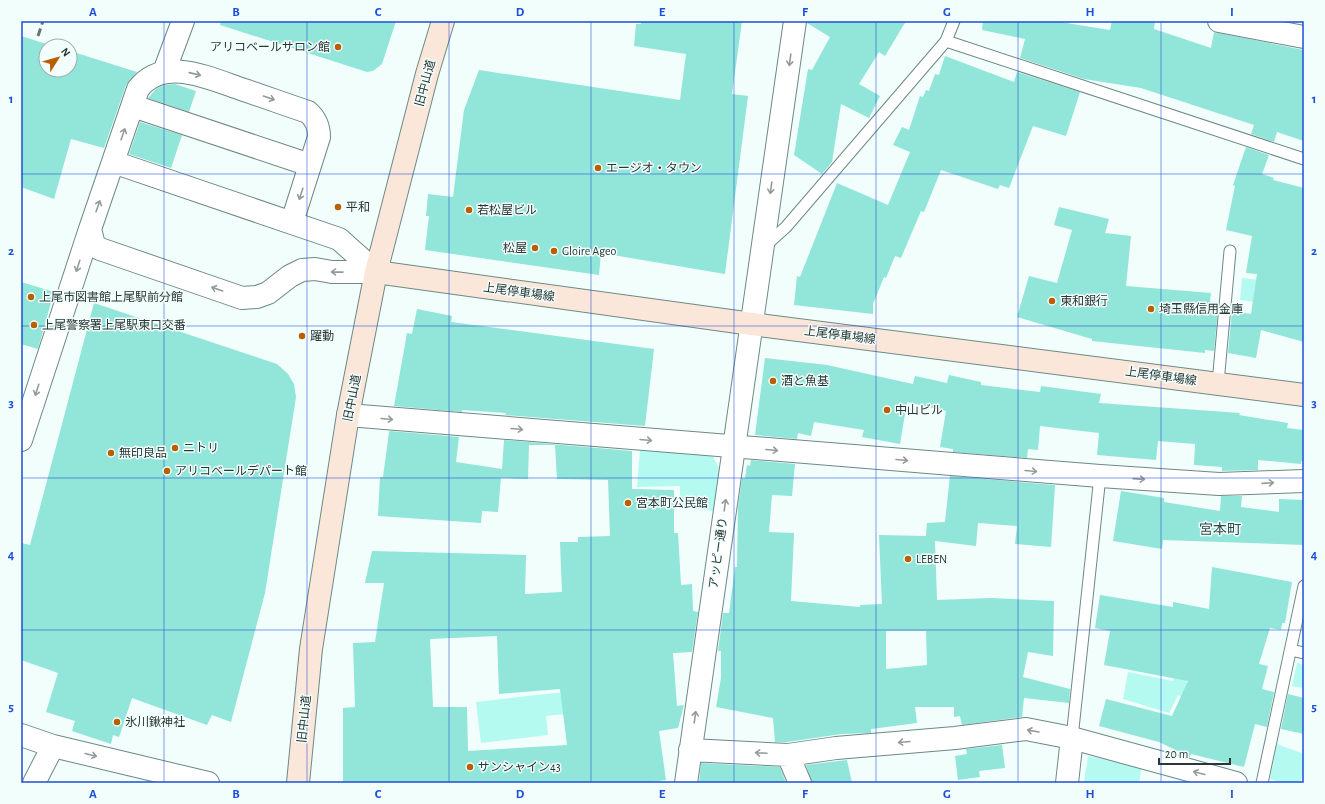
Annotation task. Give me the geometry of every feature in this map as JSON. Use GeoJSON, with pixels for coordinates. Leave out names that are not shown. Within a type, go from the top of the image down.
{"type":"FeatureCollection","features":[{"type":"Feature","properties":{"kind":"main road","name":"旧中山道"},"geometry":{"type":"LineString","coordinates":[[298,783],[311,650],[348,416],[376,272],[427,74],[443,21]]}},
{"type":"Feature","properties":{"kind":"main road","name":"上尾停車場線"},"geometry":{"type":"LineString","coordinates":[[376,272],[752,324],[1304,395]]}},
{"type":"Feature","properties":{"kind":"street"},"geometry":{"type":"LineString","coordinates":[[164,72],[183,21]]}},
{"type":"Feature","properties":{"kind":"street","name":"アッピー通り"},"geometry":{"type":"LineString","coordinates":[[686,783],[733,446],[796,21]]}},
{"type":"Feature","properties":{"kind":"street"},"geometry":{"type":"LineString","coordinates":[[1220,21],[1272,26],[1304,37]]}},
{"type":"Feature","properties":{"kind":"street"},"geometry":{"type":"LineString","coordinates":[[21,440],[90,229],[138,89],[145,81],[164,72],[196,73],[308,112],[314,118],[319,128],[319,137],[292,222]]}},
{"type":"Feature","properties":{"kind":"street"},"geometry":{"type":"LineString","coordinates":[[133,106],[310,165]]}},
{"type":"Feature","properties":{"kind":"street"},"geometry":{"type":"LineString","coordinates":[[113,162],[340,239],[376,272]]}},
{"type":"Feature","properties":{"kind":"street"},"geometry":{"type":"LineString","coordinates":[[90,229],[94,245],[100,249],[242,298],[257,297],[268,293],[290,276],[302,270],[315,269],[332,272],[376,272]]}},
{"type":"Feature","properties":{"kind":"street"},"geometry":{"type":"LineString","coordinates":[[348,416],[1100,476],[1219,484],[1304,481]]}},
{"type":"Feature","properties":{"kind":"street"},"geometry":{"type":"LineString","coordinates":[[690,750],[788,755],[836,748],[1026,729],[1072,738],[1236,783]]}},
{"type":"Feature","properties":{"kind":"street"},"geometry":{"type":"LineString","coordinates":[[21,735],[53,746],[208,783]]}},
{"type":"Feature","properties":{"kind":"street"},"geometry":{"type":"LineString","coordinates":[[1067,783],[1072,738]]}},
{"type":"Feature","properties":{"kind":"street"},"geometry":{"type":"LineString","coordinates":[[34,783],[53,746]]}},
{"type":"Feature","properties":{"kind":"street"},"geometry":{"type":"LineString","coordinates":[[788,755],[800,783]]}},
{"type":"Feature","properties":{"kind":"lane"},"geometry":{"type":"LineString","coordinates":[[762,249],[786,226],[946,41],[954,21]]}},
{"type":"Feature","properties":{"kind":"lane"},"geometry":{"type":"LineString","coordinates":[[946,41],[1304,159]]}},
{"type":"Feature","properties":{"kind":"lane"},"geometry":{"type":"LineString","coordinates":[[1218,383],[1230,251]]}},
{"type":"Feature","properties":{"kind":"lane"},"geometry":{"type":"LineString","coordinates":[[1072,738],[1100,476]]}},
{"type":"Feature","properties":{"kind":"lane"},"geometry":{"type":"LineString","coordinates":[[1262,783],[1304,586]]}},
{"type":"Feature","properties":{"kind":"lane"},"geometry":{"type":"LineString","coordinates":[[1291,650],[1304,654]]}},
{"type":"Feature","properties":{"kind":"shaded area"},"geometry":{"type":"Polygon","coordinates":[[[1242,278],[1289,283],[1272,304],[1240,300],[1242,278]]]}},
{"type":"Feature","properties":{"kind":"shaded area"},"geometry":{"type":"Polygon","coordinates":[[[640,450],[711,453],[719,468],[714,511],[680,507],[680,486],[637,487],[640,450]]]}},
{"type":"Feature","properties":{"kind":"shaded area"},"geometry":{"type":"Polygon","coordinates":[[[1297,663],[1304,665],[1304,688],[1292,686],[1297,663]]]}},
{"type":"Feature","properties":{"kind":"shaded area"},"geometry":{"type":"Polygon","coordinates":[[[1176,666],[1188,669],[1186,682],[1204,691],[1198,705],[1178,695],[1169,713],[1123,699],[1128,672],[1173,681],[1176,666]]]}},
{"type":"Feature","properties":{"kind":"shaded area"},"geometry":{"type":"Polygon","coordinates":[[[564,692],[566,714],[546,716],[548,735],[481,743],[476,702],[564,692]]]}},
{"type":"Feature","properties":{"kind":"shaded area"},"geometry":{"type":"Polygon","coordinates":[[[1277,744],[1304,754],[1304,771],[1300,783],[1284,783],[1270,779],[1277,744]]]}},
{"type":"Feature","properties":{"kind":"shaded area"},"geometry":{"type":"Polygon","coordinates":[[[1088,756],[1142,766],[1139,783],[1084,783],[1088,756]]]}},
{"type":"Feature","properties":{"kind":"building","name":"アリコベールサロン館"},"geometry":{"type":"Polygon","coordinates":[[[221,21],[396,21],[382,64],[373,71],[367,72],[220,25],[221,21]]]}},
{"type":"Feature","properties":{"kind":"building","name":"エージオ・タウン"},"geometry":{"type":"Polygon","coordinates":[[[641,21],[742,21],[732,94],[748,96],[725,274],[601,253],[599,275],[425,250],[429,216],[426,216],[428,194],[453,197],[464,110],[479,70],[680,100],[686,54],[634,46],[636,24],[641,24],[641,21]]]}},
{"type":"Feature","properties":{"kind":"building"},"geometry":{"type":"Polygon","coordinates":[[[807,21],[906,21],[885,56],[879,52],[859,84],[880,96],[869,118],[841,104],[832,162],[822,174],[794,155],[808,69],[812,70],[830,37],[807,23],[807,21]]]}},
{"type":"Feature","properties":{"kind":"building"},"geometry":{"type":"Polygon","coordinates":[[[983,21],[1054,21],[1110,30],[1112,21],[1155,21],[1154,29],[1211,48],[1214,32],[1304,50],[1304,141],[1277,132],[1274,142],[1251,134],[1254,125],[1141,88],[1084,79],[1020,58],[1025,39],[982,30],[983,21]]]}},
{"type":"Feature","properties":{"kind":"building"},"geometry":{"type":"Polygon","coordinates":[[[21,36],[38,41],[38,78],[78,78],[78,54],[137,72],[126,85],[104,148],[71,139],[54,199],[21,187],[21,36]]]}},
{"type":"Feature","properties":{"kind":"building"},"geometry":{"type":"Polygon","coordinates":[[[945,56],[1014,82],[1017,72],[1080,92],[1066,136],[1033,126],[1009,188],[1000,185],[998,189],[941,170],[924,212],[921,211],[901,258],[895,256],[886,278],[884,277],[873,304],[873,314],[794,305],[797,276],[800,277],[837,183],[888,205],[910,152],[893,145],[902,127],[909,130],[920,96],[923,97],[926,90],[929,91],[935,74],[939,75],[945,56]]]}},
{"type":"Feature","properties":{"kind":"building"},"geometry":{"type":"Polygon","coordinates":[[[175,84],[196,91],[189,112],[148,98],[156,89],[164,85],[175,84]]]}},
{"type":"Feature","properties":{"kind":"building"},"geometry":{"type":"Polygon","coordinates":[[[140,122],[182,135],[171,168],[129,154],[140,122]]]}},
{"type":"Feature","properties":{"kind":"building"},"geometry":{"type":"Polygon","coordinates":[[[1246,147],[1269,155],[1262,174],[1274,178],[1273,180],[1304,188],[1304,342],[1261,330],[1256,358],[1228,353],[1232,311],[1251,314],[1257,274],[1246,273],[1252,236],[1226,230],[1235,186],[1233,185],[1246,147]]]}},
{"type":"Feature","properties":{"kind":"building"},"geometry":{"type":"Polygon","coordinates":[[[1059,207],[1109,219],[1105,233],[1131,236],[1126,286],[1211,293],[1209,308],[1218,309],[1214,351],[1205,350],[1205,353],[1092,341],[1092,339],[1017,317],[1029,276],[1057,283],[1072,230],[1054,225],[1059,207]]]}},
{"type":"Feature","properties":{"kind":"building"},"geometry":{"type":"Polygon","coordinates":[[[21,282],[54,292],[38,349],[21,344],[21,282]]]}},
{"type":"Feature","properties":{"kind":"building","name":"アリコベールデパート館"},"geometry":{"type":"Polygon","coordinates":[[[94,303],[277,364],[288,374],[294,384],[296,397],[265,593],[231,722],[212,715],[207,725],[132,698],[119,737],[113,735],[111,744],[72,731],[75,721],[46,712],[58,673],[21,660],[21,543],[30,545],[94,303]]]}},
{"type":"Feature","properties":{"kind":"building"},"geometry":{"type":"Polygon","coordinates":[[[417,309],[452,316],[451,322],[654,349],[645,426],[505,415],[506,413],[462,410],[462,412],[394,406],[407,333],[412,334],[417,309]]]}},
{"type":"Feature","properties":{"kind":"building"},"geometry":{"type":"Polygon","coordinates":[[[765,358],[827,365],[913,384],[915,376],[947,383],[949,375],[981,382],[981,385],[1040,392],[1041,386],[1101,394],[1099,403],[1240,413],[1239,415],[1288,423],[1287,428],[1304,430],[1304,462],[1301,461],[1301,464],[1258,460],[1258,470],[1222,471],[1222,467],[1194,465],[1195,444],[1158,441],[1156,460],[1097,455],[1099,433],[1040,426],[1038,450],[1028,449],[1027,458],[953,452],[953,449],[940,447],[946,411],[907,402],[900,444],[862,437],[864,430],[814,422],[811,436],[798,433],[797,439],[755,435],[765,358]]]}},
{"type":"Feature","properties":{"kind":"building"},"geometry":{"type":"Polygon","coordinates":[[[389,432],[459,437],[456,462],[502,469],[504,440],[632,451],[632,489],[674,490],[674,533],[678,533],[681,585],[692,584],[693,611],[698,612],[692,652],[673,653],[677,706],[684,705],[678,728],[659,731],[666,780],[644,783],[343,783],[343,708],[355,707],[353,643],[375,642],[384,583],[365,583],[372,551],[526,555],[525,594],[562,592],[560,542],[578,542],[578,537],[610,536],[608,480],[557,479],[555,445],[529,445],[528,479],[501,477],[498,512],[482,511],[481,523],[378,516],[380,477],[383,477],[389,432]],[[497,636],[430,639],[433,707],[467,707],[468,751],[567,745],[560,689],[499,694],[497,636]]]}},
{"type":"Feature","properties":{"kind":"building"},"geometry":{"type":"Polygon","coordinates":[[[751,460],[795,464],[792,496],[772,495],[769,532],[794,533],[791,601],[860,607],[860,605],[882,604],[879,535],[926,536],[927,523],[945,522],[950,476],[1055,485],[1051,547],[1015,544],[1017,526],[978,523],[976,546],[935,541],[937,600],[991,598],[1054,601],[1053,656],[1028,652],[1023,677],[1070,689],[1069,703],[1024,698],[1022,717],[962,725],[960,716],[954,717],[954,707],[915,707],[917,723],[871,729],[871,733],[841,734],[787,742],[775,742],[773,718],[716,707],[721,678],[721,651],[718,651],[723,613],[729,613],[735,567],[737,567],[738,507],[742,478],[745,478],[747,465],[750,466],[751,460]],[[886,631],[886,669],[927,665],[926,631],[886,631]]]}},
{"type":"Feature","properties":{"kind":"building"},"geometry":{"type":"Polygon","coordinates":[[[1121,491],[1164,498],[1164,502],[1220,511],[1221,496],[1242,496],[1241,507],[1279,512],[1279,499],[1304,500],[1304,545],[1163,540],[1162,549],[1113,541],[1121,491]]]}},
{"type":"Feature","properties":{"kind":"building"},"geometry":{"type":"Polygon","coordinates":[[[1212,567],[1292,582],[1285,623],[1282,623],[1281,630],[1270,628],[1259,664],[1268,666],[1262,689],[1274,692],[1267,727],[1255,724],[1244,767],[1191,754],[1190,757],[1159,742],[1099,726],[1106,699],[1172,716],[1188,681],[1104,665],[1110,631],[1095,628],[1100,595],[1173,607],[1173,602],[1209,609],[1212,567]]]}},
{"type":"Feature","properties":{"kind":"building"},"geometry":{"type":"Polygon","coordinates":[[[1288,694],[1304,698],[1304,734],[1281,729],[1288,694]]]}},
{"type":"Feature","properties":{"kind":"building"},"geometry":{"type":"Polygon","coordinates":[[[1002,745],[1005,768],[979,771],[980,777],[958,780],[955,756],[967,754],[966,749],[1002,745]]]}},
{"type":"Feature","properties":{"kind":"building"},"geometry":{"type":"Polygon","coordinates":[[[847,760],[852,783],[812,783],[806,765],[847,760]]]}},
{"type":"Feature","properties":{"kind":"building"},"geometry":{"type":"Polygon","coordinates":[[[701,763],[780,767],[786,783],[699,783],[701,763]]]}},
{"type":"Feature","properties":{"kind":"railway"},"geometry":{"type":"LineString","coordinates":[[38,36],[43,21]]}},
{"type":"Feature","properties":{"kind":"place","name":"アリコベールサロン館"},"geometry":{"type":"Point","coordinates":[338,47]}},
{"type":"Feature","properties":{"kind":"place","name":"エージオ・タウン"},"geometry":{"type":"Point","coordinates":[598,168]}},
{"type":"Feature","properties":{"kind":"place","name":"平和"},"geometry":{"type":"Point","coordinates":[338,207]}},
{"type":"Feature","properties":{"kind":"place","name":"若松屋ビル"},"geometry":{"type":"Point","coordinates":[469,210]}},
{"type":"Feature","properties":{"kind":"place","name":"松屋"},"geometry":{"type":"Point","coordinates":[535,248]}},
{"type":"Feature","properties":{"kind":"place","name":"Gloire Ageo"},"geometry":{"type":"Point","coordinates":[554,251]}},
{"type":"Feature","properties":{"kind":"place","name":"上尾市図書館上尾駅前分館"},"geometry":{"type":"Point","coordinates":[31,297]}},
{"type":"Feature","properties":{"kind":"place","name":"東和銀行"},"geometry":{"type":"Point","coordinates":[1052,301]}},
{"type":"Feature","properties":{"kind":"place","name":"埼玉縣信用金庫"},"geometry":{"type":"Point","coordinates":[1151,309]}},
{"type":"Feature","properties":{"kind":"place","name":"上尾警察署上尾駅東口交番"},"geometry":{"type":"Point","coordinates":[34,325]}},
{"type":"Feature","properties":{"kind":"place","name":"躍動"},"geometry":{"type":"Point","coordinates":[302,336]}},
{"type":"Feature","properties":{"kind":"place","name":"酒と魚基"},"geometry":{"type":"Point","coordinates":[773,381]}},
{"type":"Feature","properties":{"kind":"place","name":"中山ビル"},"geometry":{"type":"Point","coordinates":[887,410]}},
{"type":"Feature","properties":{"kind":"place","name":"ニトリ"},"geometry":{"type":"Point","coordinates":[175,448]}},
{"type":"Feature","properties":{"kind":"place","name":"無印良品"},"geometry":{"type":"Point","coordinates":[111,453]}},
{"type":"Feature","properties":{"kind":"place","name":"アリコベールデパート館"},"geometry":{"type":"Point","coordinates":[167,471]}},
{"type":"Feature","properties":{"kind":"place","name":"宮本町公民館"},"geometry":{"type":"Point","coordinates":[628,503]}},
{"type":"Feature","properties":{"kind":"place","name":"LEBEN"},"geometry":{"type":"Point","coordinates":[908,559]}},
{"type":"Feature","properties":{"kind":"place","name":"氷川鍬神社"},"geometry":{"type":"Point","coordinates":[117,722]}},
{"type":"Feature","properties":{"kind":"place","name":"サンシャイン43"},"geometry":{"type":"Point","coordinates":[470,767]}},
{"type":"Feature","properties":{"kind":"district","name":"宮本町"},"geometry":{"type":"Point","coordinates":[1220,529]}}]}
